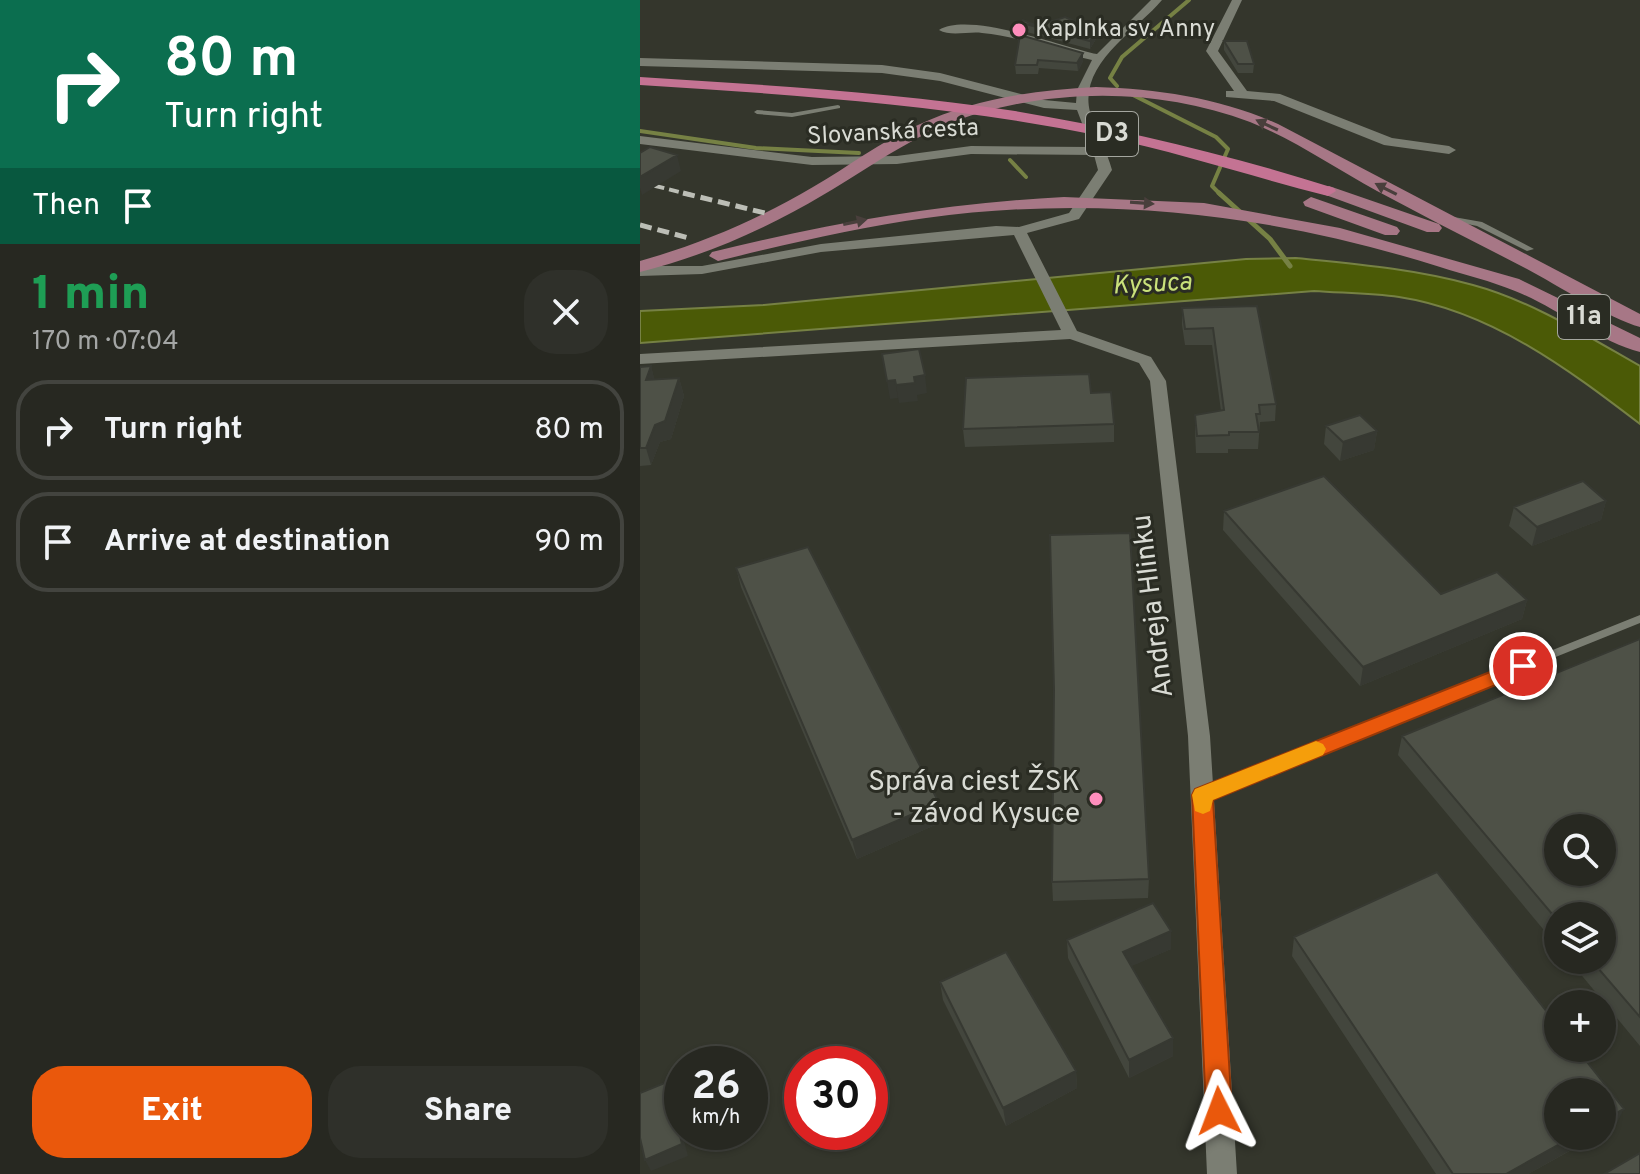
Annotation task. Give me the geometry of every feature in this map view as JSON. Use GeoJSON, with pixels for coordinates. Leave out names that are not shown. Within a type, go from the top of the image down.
{"type":"FeatureCollection","features":[{"type":"Feature","properties":{"kind":"highway","name":"D3"},"geometry":{"type":"LineString","coordinates":[[640,81],[999,113],[1105,132],[1227,161],[1328,191]]}},
{"type":"Feature","properties":{"kind":"highway","name":"D3"},"geometry":{"type":"LineString","coordinates":[[640,92],[838,107],[886,105],[1095,144],[1214,173],[1311,202]]}},
{"type":"Feature","properties":{"kind":"main road"},"geometry":{"type":"LineString","coordinates":[[640,270],[752,228],[918,130],[979,108],[1040,96],[1121,93],[1179,98],[1212,105],[1271,126],[1554,278]]}},
{"type":"Feature","properties":{"kind":"main road","name":"D3"},"geometry":{"type":"LineString","coordinates":[[1328,191],[1459,237],[1554,278]]}},
{"type":"Feature","properties":{"kind":"main road"},"geometry":{"type":"LineString","coordinates":[[640,270],[677,267],[872,219],[970,206],[1101,202],[1212,209],[1290,221],[1367,239],[1527,289]]}},
{"type":"Feature","properties":{"kind":"main road","name":"D3"},"geometry":{"type":"LineString","coordinates":[[1311,202],[1428,246],[1527,289]]}},
{"type":"Feature","properties":{"kind":"main road","name":"11a"},"geometry":{"type":"LineString","coordinates":[[1554,278],[1640,321]]}},
{"type":"Feature","properties":{"kind":"main road","name":"11a"},"geometry":{"type":"LineString","coordinates":[[1527,289],[1640,346]]}},
{"type":"Feature","properties":{"kind":"street"},"geometry":{"type":"LineString","coordinates":[[640,270],[702,270],[821,248],[996,230],[1019,231],[1074,216],[1098,185],[1105,170],[1101,151],[1082,107],[1082,90],[1099,58],[1157,0]]}},
{"type":"Feature","properties":{"kind":"street"},"geometry":{"type":"LineString","coordinates":[[1237,0],[1212,51],[1236,94],[1284,99],[1389,142],[1449,150]]}},
{"type":"Feature","properties":{"kind":"street"},"geometry":{"type":"LineString","coordinates":[[945,30],[981,29],[1039,40],[1058,49],[1099,58]]}},
{"type":"Feature","properties":{"kind":"street"},"geometry":{"type":"LineString","coordinates":[[640,62],[882,69],[940,77],[1044,104],[1082,107]]}},
{"type":"Feature","properties":{"kind":"street","name":"Slovanská cesta"},"geometry":{"type":"LineString","coordinates":[[640,140],[812,161],[897,160],[971,150],[1101,151]]}},
{"type":"Feature","properties":{"kind":"street"},"geometry":{"type":"LineString","coordinates":[[640,359],[1068,329],[1019,231]]}},
{"type":"Feature","properties":{"kind":"street","name":"Andreja Hlinku"},"geometry":{"type":"LineString","coordinates":[[1068,329],[1145,360],[1158,381],[1199,736],[1222,1174]]}},
{"type":"Feature","properties":{"kind":"lane"},"geometry":{"type":"LineString","coordinates":[[757,112],[792,115],[838,107]]}},
{"type":"Feature","properties":{"kind":"lane"},"geometry":{"type":"LineString","coordinates":[[1434,214],[1479,224],[1530,249]]}},
{"type":"Feature","properties":{"kind":"lane"},"geometry":{"type":"LineString","coordinates":[[1202,795],[1640,619]]}},
{"type":"Feature","properties":{"kind":"water","name":"Kysuca"},"geometry":{"type":"Polygon","coordinates":[[[1296,258],[1451,279],[1495,292],[1538,310],[1640,366],[1640,424],[1556,363],[1497,329],[1433,304],[1378,295],[1314,291],[640,343],[640,311],[764,305],[1246,259],[1296,258]]]}},
{"type":"Feature","properties":{"kind":"building"},"geometry":{"type":"Polygon","coordinates":[[[1065,17],[1096,31],[1090,41],[1022,23],[1023,20],[1037,26],[1065,17]]]}},
{"type":"Feature","properties":{"kind":"building"},"geometry":{"type":"Polygon","coordinates":[[[1020,35],[1083,53],[1077,63],[1038,60],[1037,65],[1015,65],[1020,35]]]}},
{"type":"Feature","properties":{"kind":"building"},"geometry":{"type":"Polygon","coordinates":[[[1224,41],[1247,41],[1254,64],[1238,64],[1224,41]]]}},
{"type":"Feature","properties":{"kind":"building"},"geometry":{"type":"Polygon","coordinates":[[[650,147],[677,155],[640,177],[640,153],[650,147]]]}},
{"type":"Feature","properties":{"kind":"building"},"geometry":{"type":"Polygon","coordinates":[[[1257,306],[1276,404],[1259,405],[1260,414],[1256,414],[1259,432],[1197,436],[1195,415],[1224,410],[1213,328],[1185,329],[1182,308],[1257,306]]]}},
{"type":"Feature","properties":{"kind":"building"},"geometry":{"type":"Polygon","coordinates":[[[919,349],[925,375],[914,377],[915,383],[896,385],[895,380],[887,381],[882,354],[919,349]]]}},
{"type":"Feature","properties":{"kind":"building"},"geometry":{"type":"Polygon","coordinates":[[[651,366],[646,380],[679,378],[665,421],[655,425],[646,448],[640,448],[640,367],[651,366]]]}},
{"type":"Feature","properties":{"kind":"building"},"geometry":{"type":"Polygon","coordinates":[[[1089,374],[1091,393],[1111,392],[1114,424],[963,429],[966,378],[1089,374]]]}},
{"type":"Feature","properties":{"kind":"building"},"geometry":{"type":"Polygon","coordinates":[[[1360,415],[1377,431],[1343,442],[1326,426],[1360,415]]]}},
{"type":"Feature","properties":{"kind":"building"},"geometry":{"type":"Polygon","coordinates":[[[1324,476],[1441,594],[1497,572],[1527,600],[1363,667],[1224,511],[1324,476]]]}},
{"type":"Feature","properties":{"kind":"building"},"geometry":{"type":"Polygon","coordinates":[[[1583,481],[1606,501],[1537,527],[1514,507],[1583,481]]]}},
{"type":"Feature","properties":{"kind":"building"},"geometry":{"type":"Polygon","coordinates":[[[1130,533],[1149,879],[1052,882],[1054,690],[1050,535],[1130,533]]]}},
{"type":"Feature","properties":{"kind":"building"},"geometry":{"type":"Polygon","coordinates":[[[808,547],[939,803],[852,840],[736,568],[808,547]]]}},
{"type":"Feature","properties":{"kind":"building"},"geometry":{"type":"Polygon","coordinates":[[[1640,639],[1640,1017],[1603,974],[1616,974],[1616,902],[1544,904],[1402,736],[1640,639]]]}},
{"type":"Feature","properties":{"kind":"building"},"geometry":{"type":"Polygon","coordinates":[[[1437,872],[1544,1008],[1544,1062],[1587,1062],[1600,1078],[1544,1078],[1544,1150],[1549,1150],[1506,1174],[1453,1174],[1294,937],[1437,872]]]}},
{"type":"Feature","properties":{"kind":"building"},"geometry":{"type":"Polygon","coordinates":[[[1153,903],[1171,931],[1123,952],[1173,1038],[1129,1060],[1067,940],[1153,903]]]}},
{"type":"Feature","properties":{"kind":"building"},"geometry":{"type":"Polygon","coordinates":[[[1006,952],[1076,1071],[1003,1108],[940,982],[1006,952]]]}},
{"type":"Feature","properties":{"kind":"building"},"geometry":{"type":"Polygon","coordinates":[[[664,1083],[664,1150],[668,1150],[645,1160],[640,1138],[640,1093],[664,1083]]]}},
{"type":"Feature","properties":{"kind":"building"},"geometry":{"type":"Polygon","coordinates":[[[1616,1099],[1624,1109],[1616,1113],[1616,1099]]]}},
{"type":"Feature","properties":{"kind":"building"},"geometry":{"type":"Polygon","coordinates":[[[1640,1153],[1640,1174],[1604,1174],[1640,1153]]]}},
{"type":"Feature","properties":{"kind":"waterway"},"geometry":{"type":"LineString","coordinates":[[1117,86],[1110,78],[1122,57],[1189,0]]}},
{"type":"Feature","properties":{"kind":"waterway"},"geometry":{"type":"LineString","coordinates":[[1131,94],[1216,137],[1228,149],[1212,186],[1219,193]]}},
{"type":"Feature","properties":{"kind":"waterway"},"geometry":{"type":"LineString","coordinates":[[640,131],[756,148],[859,153]]}},
{"type":"Feature","properties":{"kind":"waterway"},"geometry":{"type":"LineString","coordinates":[[1010,160],[1026,177]]}},
{"type":"Feature","properties":{"kind":"waterway"},"geometry":{"type":"LineString","coordinates":[[1219,193],[1270,239],[1290,266]]}},
{"type":"Feature","properties":{"kind":"railway"},"geometry":{"type":"LineString","coordinates":[[640,182],[687,194]]}},
{"type":"Feature","properties":{"kind":"railway"},"geometry":{"type":"LineString","coordinates":[[687,194],[765,213]]}},
{"type":"Feature","properties":{"kind":"railway"},"geometry":{"type":"LineString","coordinates":[[687,194],[691,195]]}},
{"type":"Feature","properties":{"kind":"railway"},"geometry":{"type":"LineString","coordinates":[[640,225],[689,238]]}},
{"type":"Feature","properties":{"kind":"slow traffic"},"geometry":{"type":"LineString","coordinates":[[1203,805],[1202,795],[1316,749]]}},
{"type":"Feature","properties":{"kind":"place","name":"Kaplnka sv. Anny"},"geometry":{"type":"Point","coordinates":[1019,30]}},
{"type":"Feature","properties":{"kind":"place","name":"Správa ciest ŽSK - závod Kysuce"},"geometry":{"type":"Point","coordinates":[1096,799]}},
{"type":"Feature","properties":{"kind":"route"},"geometry":{"type":"LineString","coordinates":[[1219,1111],[1202,795],[1523,666]]}}]}
